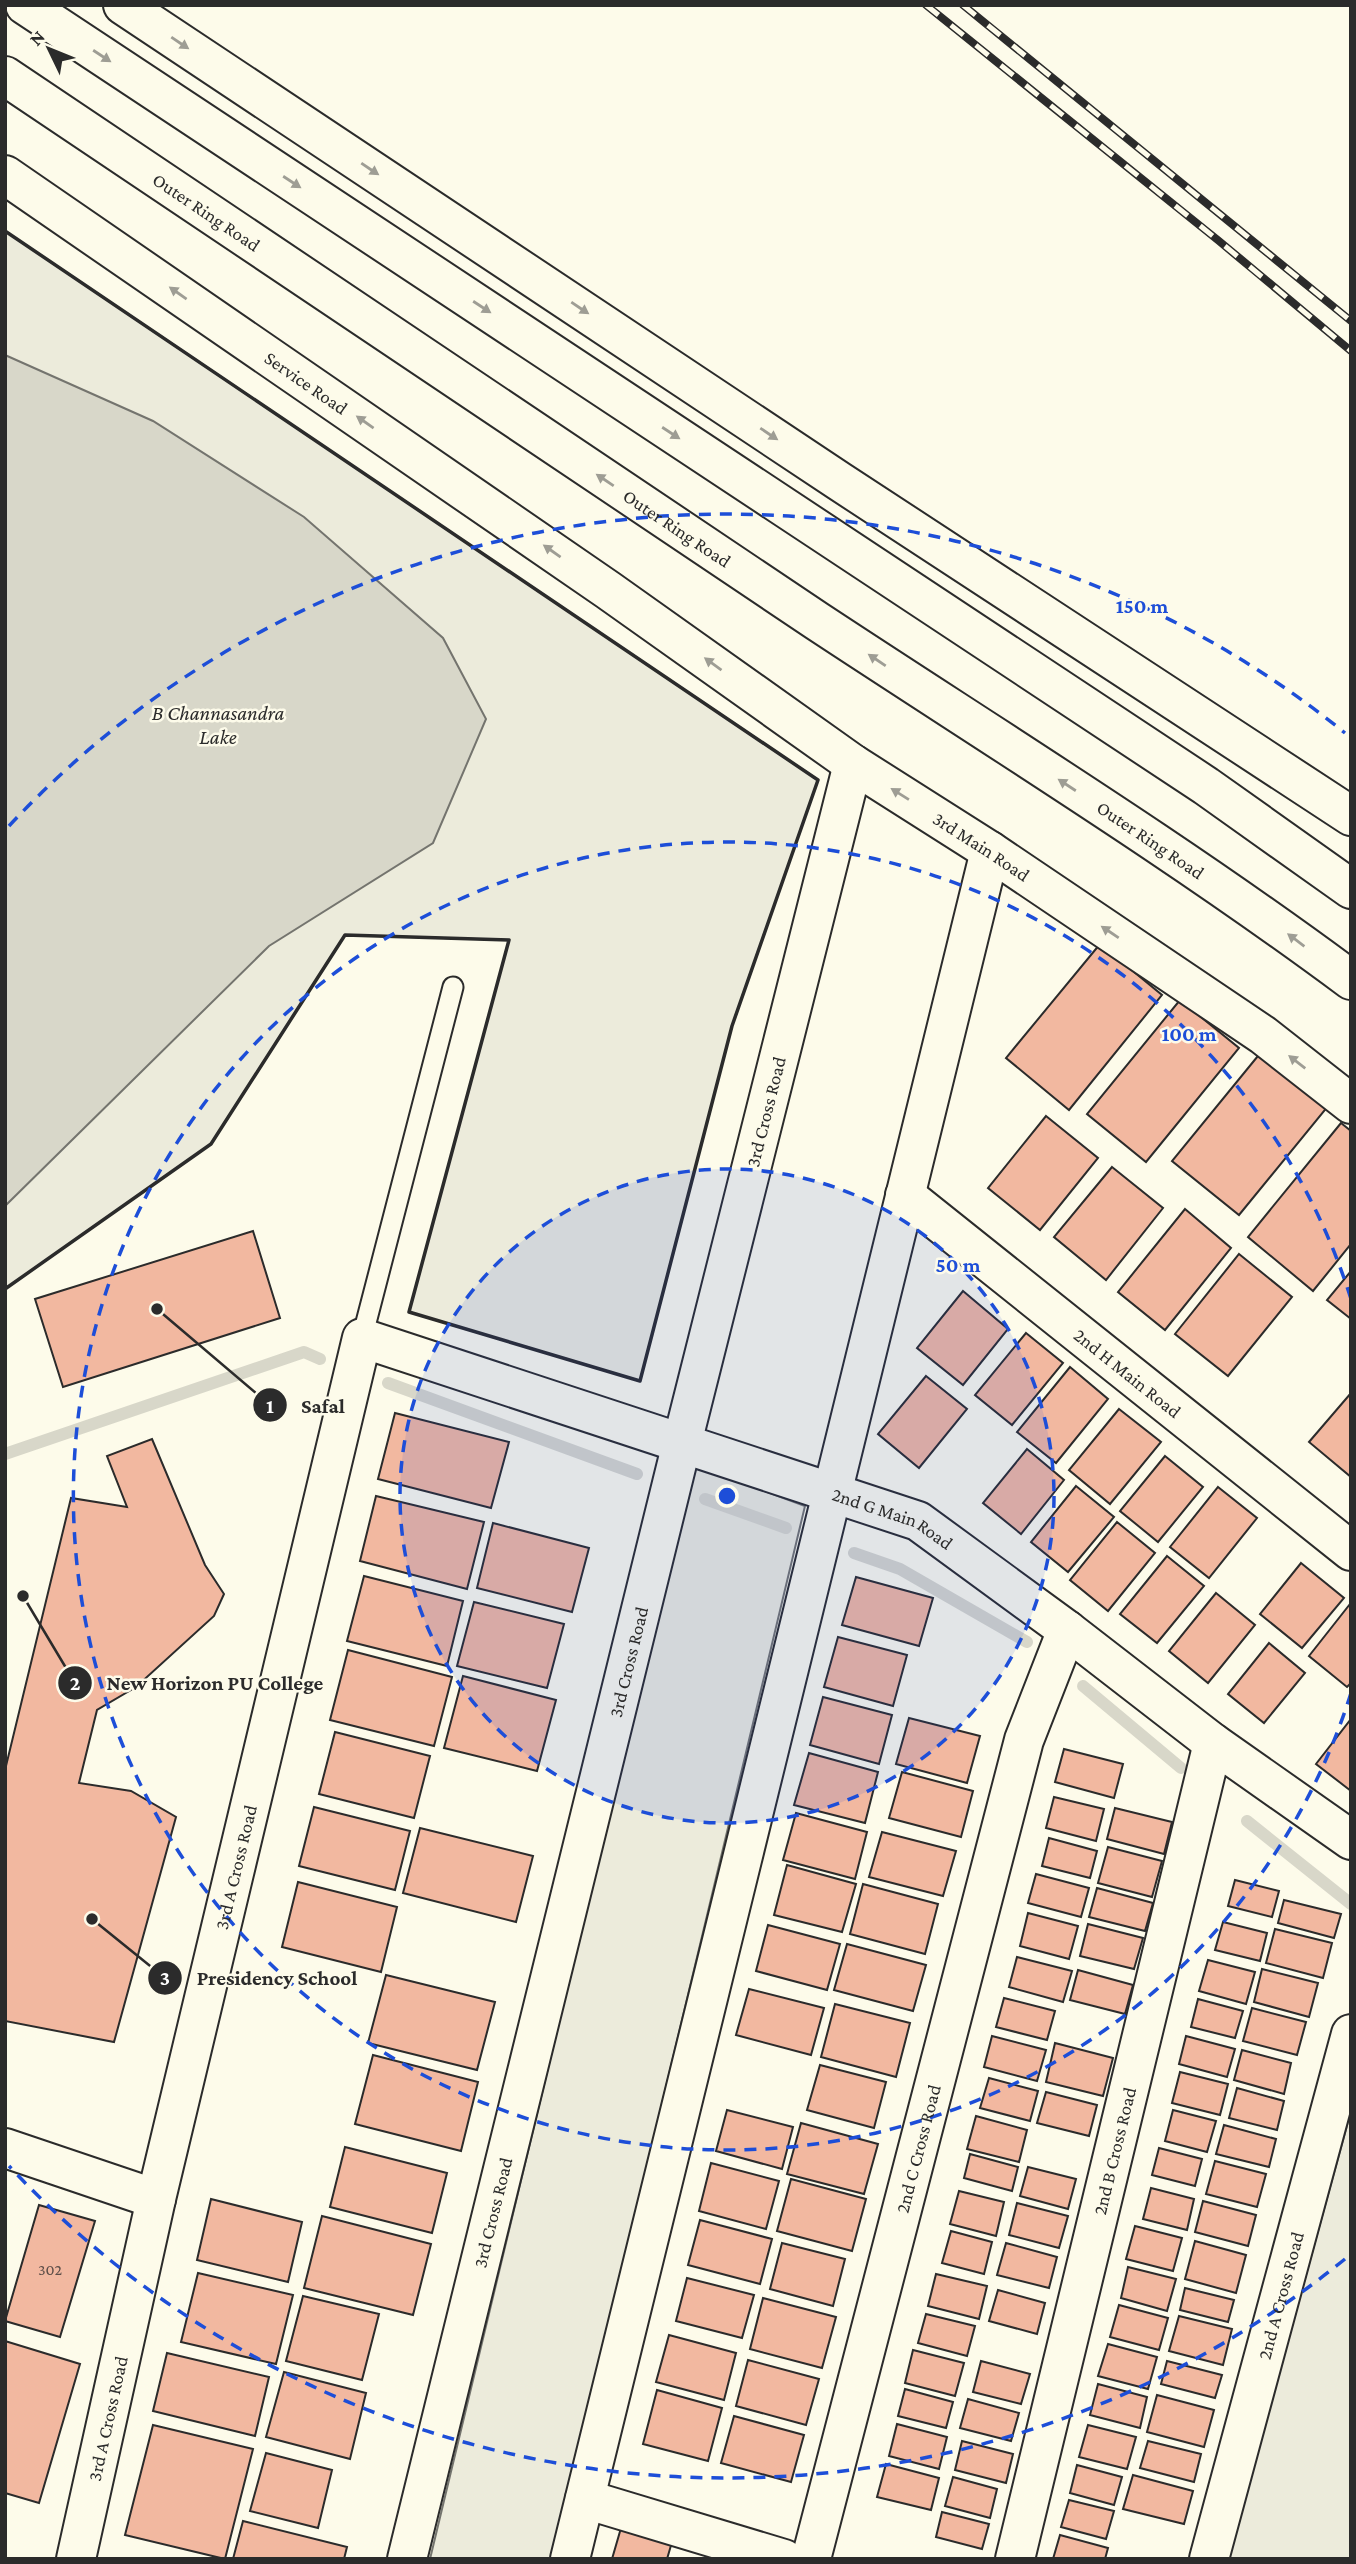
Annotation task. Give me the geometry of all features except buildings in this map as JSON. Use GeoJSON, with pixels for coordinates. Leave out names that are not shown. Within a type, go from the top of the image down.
{"type":"FeatureCollection","features":[{"type":"Feature","properties":{"kind":"main road"},"geometry":{"type":"LineString","coordinates":[[24,5],[1195,779],[1351,889]]}},
{"type":"Feature","properties":{"kind":"main road"},"geometry":{"type":"LineString","coordinates":[[124,5],[828,474],[1351,816]]}},
{"type":"Feature","properties":{"kind":"main road","name":"Outer Ring Road"},"geometry":{"type":"LineString","coordinates":[[5,76],[579,463],[1274,923],[1351,980]]}},
{"type":"Feature","properties":{"kind":"main road","name":"Service Road"},"geometry":{"type":"LineString","coordinates":[[5,175],[608,590]]}},
{"type":"Feature","properties":{"kind":"main road","name":"3rd Main Road"},"geometry":{"type":"LineString","coordinates":[[608,590],[853,764],[990,850],[1263,1035],[1351,1104]]}},
{"type":"Feature","properties":{"kind":"main road","name":"3rd Cross Road"},"geometry":{"type":"LineString","coordinates":[[407,2559],[682,1443],[853,764]]}},
{"type":"Feature","properties":{"kind":"main road"},"geometry":{"type":"LineString","coordinates":[[570,2559],[990,850]]}},
{"type":"Feature","properties":{"kind":"main road","name":"2nd H Main Road"},"geometry":{"type":"LineString","coordinates":[[905,1195],[1351,1551]]}},
{"type":"Feature","properties":{"kind":"main road","name":"2nd G Main Road"},"geometry":{"type":"LineString","coordinates":[[362,1338],[918,1521],[1067,1630],[1213,1743],[1351,1840]]}},
{"type":"Feature","properties":{"kind":"main road","name":"3rd A Cross Road"},"geometry":{"type":"LineString","coordinates":[[76,2559],[156,2199],[362,1338]]}},
{"type":"Feature","properties":{"kind":"main road","name":"2nd C Cross Road"},"geometry":{"type":"LineString","coordinates":[[811,2559],[1024,1740],[1067,1630]]}},
{"type":"Feature","properties":{"kind":"main road","name":"2nd B Cross Road"},"geometry":{"type":"LineString","coordinates":[[1015,2559],[1213,1743]]}},
{"type":"Feature","properties":{"kind":"main road","name":"2nd A Cross Road"},"geometry":{"type":"LineString","coordinates":[[1209,2559],[1351,2034]]}},
{"type":"Feature","properties":{"kind":"main road"},"geometry":{"type":"LineString","coordinates":[[5,2148],[156,2199]]}},
{"type":"Feature","properties":{"kind":"main road"},"geometry":{"type":"LineString","coordinates":[[585,2499],[784,2559]]}},
{"type":"Feature","properties":{"kind":"lane"},"geometry":{"type":"LineString","coordinates":[[362,1338],[453,987]]}},
{"type":"Feature","properties":{"kind":"shaded area"},"geometry":{"type":"Polygon","coordinates":[[[5,231],[818,780],[732,1026],[640,1381],[409,1312],[509,940],[345,935],[211,1144],[5,1289],[5,231]]]}},
{"type":"Feature","properties":{"kind":"shaded area"},"geometry":{"type":"Polygon","coordinates":[[[693,1465],[805,1506],[553,2559],[430,2559],[693,1465]]]}},
{"type":"Feature","properties":{"kind":"shaded area"},"geometry":{"type":"Polygon","coordinates":[[[1351,2111],[1351,2559],[1228,2559],[1351,2111]]]}},
{"type":"Feature","properties":{"kind":"water","name":"B Channasandra Lake"},"geometry":{"type":"Polygon","coordinates":[[[5,355],[153,421],[304,517],[443,638],[486,719],[433,843],[269,946],[5,1206],[5,355]]]}},
{"type":"Feature","properties":{"kind":"waterway"},"geometry":{"type":"LineString","coordinates":[[5,1454],[304,1352],[320,1359]]}},
{"type":"Feature","properties":{"kind":"waterway"},"geometry":{"type":"LineString","coordinates":[[388,1383],[637,1474]]}},
{"type":"Feature","properties":{"kind":"waterway"},"geometry":{"type":"LineString","coordinates":[[705,1499],[786,1528]]}},
{"type":"Feature","properties":{"kind":"waterway"},"geometry":{"type":"LineString","coordinates":[[854,1553],[900,1569],[1027,1642]]}},
{"type":"Feature","properties":{"kind":"waterway"},"geometry":{"type":"LineString","coordinates":[[1083,1686],[1181,1768]]}},
{"type":"Feature","properties":{"kind":"waterway"},"geometry":{"type":"LineString","coordinates":[[1247,1821],[1351,1904]]}},
{"type":"Feature","properties":{"kind":"railway"},"geometry":{"type":"LineString","coordinates":[[926,5],[1351,351]]}},
{"type":"Feature","properties":{"kind":"railway"},"geometry":{"type":"LineString","coordinates":[[963,5],[1351,321]]}},
{"type":"Feature","properties":{"kind":"wall"},"geometry":{"type":"LineString","coordinates":[[5,231],[818,780],[732,1026],[640,1381],[409,1312],[509,940],[345,935],[211,1144],[5,1289]]}},
{"type":"Feature","properties":{"kind":"place","name":"Safal"},"geometry":{"type":"Point","coordinates":[157,1309]}},
{"type":"Feature","properties":{"kind":"place","name":"New Horizon PU College"},"geometry":{"type":"Point","coordinates":[23,1596]}},
{"type":"Feature","properties":{"kind":"place","name":"Presidency School"},"geometry":{"type":"Point","coordinates":[92,1919]}}]}
